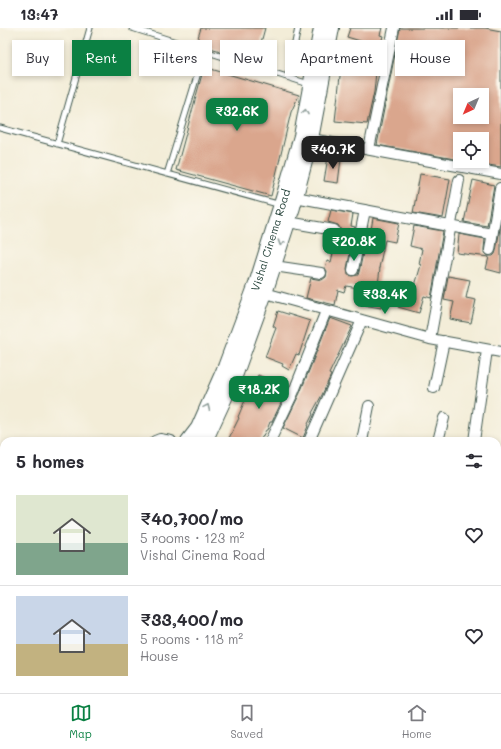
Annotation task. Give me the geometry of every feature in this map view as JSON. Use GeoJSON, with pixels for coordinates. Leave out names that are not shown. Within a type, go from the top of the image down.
{"type":"FeatureCollection","features":[{"type":"Feature","properties":{"kind":"street","name":"Vishal Cinema Road"},"geometry":{"type":"LineString","coordinates":[[306,137],[310,84],[321,28]]}},
{"type":"Feature","properties":{"kind":"street","name":"Vishal Cinema Road"},"geometry":{"type":"LineString","coordinates":[[206,437],[225,367],[256,284],[289,203],[332,28]]}},
{"type":"Feature","properties":{"kind":"street"},"geometry":{"type":"LineString","coordinates":[[369,149],[394,28]]}},
{"type":"Feature","properties":{"kind":"street"},"geometry":{"type":"LineString","coordinates":[[306,137],[501,174]]}},
{"type":"Feature","properties":{"kind":"street"},"geometry":{"type":"LineString","coordinates":[[430,339],[459,180]]}},
{"type":"Feature","properties":{"kind":"street"},"geometry":{"type":"LineString","coordinates":[[490,250],[500,188]]}},
{"type":"Feature","properties":{"kind":"street","name":"Vishal Cinema Road"},"geometry":{"type":"LineString","coordinates":[[206,437],[235,376],[265,293],[288,222],[289,203]]}},
{"type":"Feature","properties":{"kind":"street"},"geometry":{"type":"LineString","coordinates":[[289,203],[365,210],[492,234]]}},
{"type":"Feature","properties":{"kind":"street"},"geometry":{"type":"LineString","coordinates":[[353,270],[365,210]]}},
{"type":"Feature","properties":{"kind":"street"},"geometry":{"type":"LineString","coordinates":[[288,222],[334,230]]}},
{"type":"Feature","properties":{"kind":"street"},"geometry":{"type":"LineString","coordinates":[[274,266],[321,273]]}},
{"type":"Feature","properties":{"kind":"street"},"geometry":{"type":"LineString","coordinates":[[265,293],[430,339],[501,352]]}},
{"type":"Feature","properties":{"kind":"street"},"geometry":{"type":"LineString","coordinates":[[272,437],[294,391],[326,311]]}},
{"type":"Feature","properties":{"kind":"street"},"geometry":{"type":"LineString","coordinates":[[311,437],[362,320]]}},
{"type":"Feature","properties":{"kind":"street"},"geometry":{"type":"LineString","coordinates":[[434,388],[444,341]]}},
{"type":"Feature","properties":{"kind":"street"},"geometry":{"type":"LineString","coordinates":[[475,437],[487,350]]}},
{"type":"Feature","properties":{"kind":"street"},"geometry":{"type":"LineString","coordinates":[[363,437],[369,406]]}},
{"type":"Feature","properties":{"kind":"street"},"geometry":{"type":"LineString","coordinates":[[439,437],[444,418]]}},
{"type":"Feature","properties":{"kind":"lane"},"geometry":{"type":"LineString","coordinates":[[57,144],[90,28]]}},
{"type":"Feature","properties":{"kind":"lane"},"geometry":{"type":"LineString","coordinates":[[132,28],[172,40]]}},
{"type":"Feature","properties":{"kind":"lane"},"geometry":{"type":"LineString","coordinates":[[288,77],[298,28]]}},
{"type":"Feature","properties":{"kind":"lane"},"geometry":{"type":"LineString","coordinates":[[212,52],[310,84]]}},
{"type":"Feature","properties":{"kind":"lane"},"geometry":{"type":"LineString","coordinates":[[167,174],[197,76]]}},
{"type":"Feature","properties":{"kind":"lane"},"geometry":{"type":"LineString","coordinates":[[0,128],[167,174],[289,203]]}},
{"type":"Feature","properties":{"kind":"building"},"geometry":{"type":"Polygon","coordinates":[[[201,28],[265,28],[262,40],[220,40],[220,51],[212,49],[212,40],[197,40],[201,28]]]}},
{"type":"Feature","properties":{"kind":"building"},"geometry":{"type":"Polygon","coordinates":[[[350,28],[382,28],[380,35],[383,36],[382,40],[357,40],[347,37],[350,28]]]}},
{"type":"Feature","properties":{"kind":"building"},"geometry":{"type":"Polygon","coordinates":[[[400,28],[485,28],[501,31],[501,167],[489,165],[489,132],[453,132],[453,159],[377,145],[395,53],[395,76],[465,76],[465,40],[398,40],[400,28]]]}},
{"type":"Feature","properties":{"kind":"building"},"geometry":{"type":"Polygon","coordinates":[[[212,69],[220,72],[220,76],[235,76],[299,95],[291,112],[271,196],[176,170],[202,76],[212,76],[212,69]]]}},
{"type":"Feature","properties":{"kind":"building"},"geometry":{"type":"Polygon","coordinates":[[[340,76],[376,76],[374,92],[367,124],[335,121],[340,76]]]}},
{"type":"Feature","properties":{"kind":"building"},"geometry":{"type":"Polygon","coordinates":[[[328,157],[341,159],[338,183],[324,181],[328,157]]]}},
{"type":"Feature","properties":{"kind":"building"},"geometry":{"type":"Polygon","coordinates":[[[420,174],[450,179],[443,218],[413,213],[420,174]]]}},
{"type":"Feature","properties":{"kind":"building"},"geometry":{"type":"Polygon","coordinates":[[[473,180],[494,185],[487,226],[464,222],[473,180]]]}},
{"type":"Feature","properties":{"kind":"building"},"geometry":{"type":"Polygon","coordinates":[[[331,210],[353,214],[351,226],[355,227],[347,269],[348,275],[352,276],[358,275],[368,230],[371,230],[373,218],[399,223],[395,242],[385,240],[379,268],[378,285],[384,286],[381,308],[363,305],[365,289],[346,286],[344,292],[338,290],[335,305],[306,298],[311,278],[322,280],[326,277],[327,271],[325,268],[327,261],[331,262],[337,236],[340,231],[338,225],[328,222],[331,210]]]}},
{"type":"Feature","properties":{"kind":"building"},"geometry":{"type":"Polygon","coordinates":[[[501,223],[501,273],[486,269],[489,257],[457,253],[459,234],[485,239],[484,253],[489,256],[493,256],[496,251],[501,223]]]}},
{"type":"Feature","properties":{"kind":"building"},"geometry":{"type":"Polygon","coordinates":[[[414,226],[443,231],[431,298],[424,296],[419,313],[398,307],[404,286],[414,289],[421,265],[419,264],[422,249],[410,246],[414,226]]]}},
{"type":"Feature","properties":{"kind":"building"},"geometry":{"type":"Polygon","coordinates":[[[448,276],[470,280],[466,298],[476,300],[471,323],[450,319],[454,302],[444,300],[448,276]]]}},
{"type":"Feature","properties":{"kind":"building"},"geometry":{"type":"Polygon","coordinates":[[[278,311],[310,321],[299,355],[296,354],[289,370],[282,366],[283,364],[265,357],[276,328],[273,326],[278,311]]]}},
{"type":"Feature","properties":{"kind":"building"},"geometry":{"type":"Polygon","coordinates":[[[330,318],[352,326],[329,374],[331,375],[312,413],[313,414],[303,437],[283,428],[300,393],[330,318]]]}},
{"type":"Feature","properties":{"kind":"building"},"geometry":{"type":"Polygon","coordinates":[[[258,375],[288,388],[272,422],[270,422],[262,437],[230,437],[250,390],[251,391],[258,375]]]}}]}
